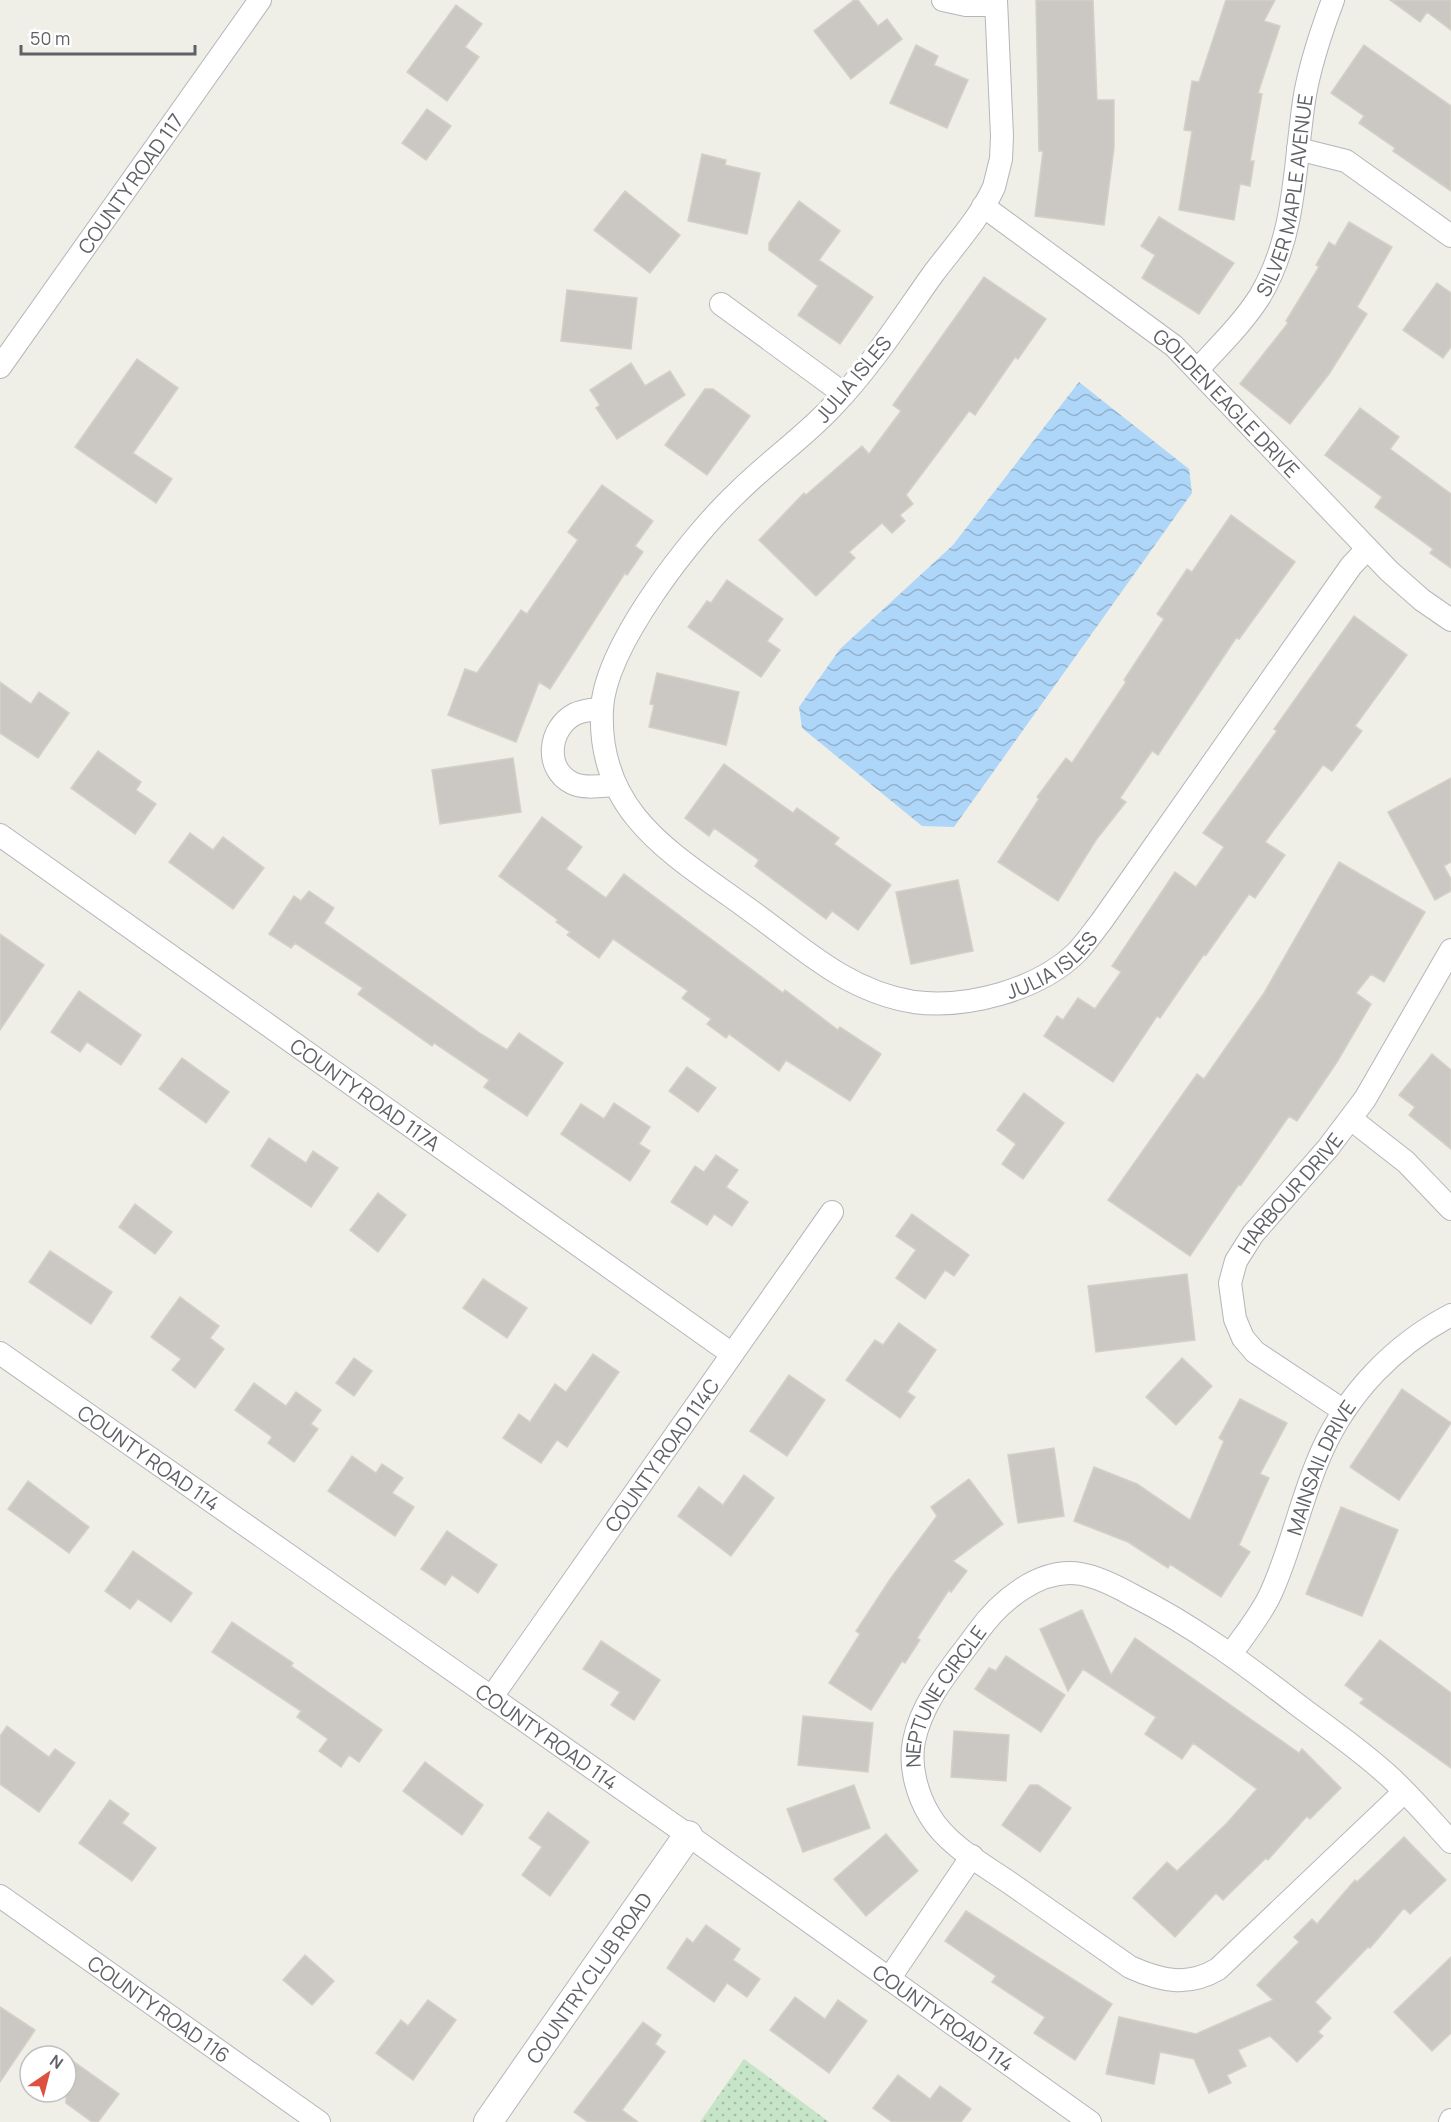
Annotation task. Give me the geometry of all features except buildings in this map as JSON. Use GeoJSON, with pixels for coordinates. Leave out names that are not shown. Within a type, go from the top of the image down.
{"type":"FeatureCollection","features":[{"type":"Feature","properties":{"kind":"street","name":"COUNTY ROAD 117"},"geometry":{"type":"LineString","coordinates":[[0,367],[260,0]]}},
{"type":"Feature","properties":{"kind":"street","name":"JULIA ISLES"},"geometry":{"type":"LineString","coordinates":[[943,0],[966,6],[996,3],[1000,54],[1001,159],[994,187],[983,207],[879,350],[844,394],[799,440],[736,493],[688,549],[622,644],[606,685],[602,708],[605,752],[614,785],[630,812],[651,837],[840,975],[884,994],[915,1002],[955,1002],[998,995],[1040,980],[1075,954],[1101,922],[1351,566],[1367,549]]}},
{"type":"Feature","properties":{"kind":"street","name":"SILVER MAPLE AVENUE"},"geometry":{"type":"LineString","coordinates":[[1198,369],[1249,311],[1270,276],[1290,218],[1309,74],[1333,0]]}},
{"type":"Feature","properties":{"kind":"street"},"geometry":{"type":"LineString","coordinates":[[1298,149],[1346,161],[1451,236]]}},
{"type":"Feature","properties":{"kind":"street","name":"GOLDEN EAGLE DRIVE"},"geometry":{"type":"LineString","coordinates":[[983,207],[1146,324],[1198,369],[1367,549],[1422,600],[1451,620]]}},
{"type":"Feature","properties":{"kind":"street"},"geometry":{"type":"LineString","coordinates":[[721,304],[844,394]]}},
{"type":"Feature","properties":{"kind":"street"},"geometry":{"type":"LineString","coordinates":[[602,708],[575,714],[562,725],[554,739],[553,755],[557,769],[571,782],[585,786],[614,785]]}},
{"type":"Feature","properties":{"kind":"street","name":"COUNTY ROAD 117A"},"geometry":{"type":"LineString","coordinates":[[0,835],[732,1354]]}},
{"type":"Feature","properties":{"kind":"street","name":"HARBOUR DRIVE"},"geometry":{"type":"LineString","coordinates":[[1344,1411],[1255,1352],[1243,1338],[1235,1319],[1230,1283],[1236,1261],[1253,1234],[1351,1119],[1451,950]]}},
{"type":"Feature","properties":{"kind":"street"},"geometry":{"type":"LineString","coordinates":[[1351,1119],[1406,1162],[1451,1209]]}},
{"type":"Feature","properties":{"kind":"street","name":"COUNTY ROAD 114C"},"geometry":{"type":"LineString","coordinates":[[490,1698],[832,1212]]}},
{"type":"Feature","properties":{"kind":"street","name":"MAINSAIL DRIVE"},"geometry":{"type":"LineString","coordinates":[[1231,1653],[1271,1594],[1322,1451],[1344,1411],[1383,1363],[1434,1324],[1451,1315]]}},
{"type":"Feature","properties":{"kind":"street","name":"COUNTY ROAD 114"},"geometry":{"type":"LineString","coordinates":[[0,1353],[688,1835],[1090,2122]]}},
{"type":"Feature","properties":{"kind":"street","name":"NEPTUNE CIRCLE"},"geometry":{"type":"LineString","coordinates":[[1404,1792],[1218,1969],[1203,1978],[1180,1982],[1155,1978],[1130,1967],[972,1856],[931,1818],[918,1790],[913,1766],[914,1742],[920,1720],[932,1697],[983,1624],[1004,1603],[1029,1584],[1054,1575],[1080,1573],[1109,1583],[1162,1610],[1231,1653],[1384,1771],[1404,1792],[1451,1842]]}},
{"type":"Feature","properties":{"kind":"street","name":"COUNTRY CLUB ROAD"},"geometry":{"type":"LineString","coordinates":[[488,2122],[688,1835]]}},
{"type":"Feature","properties":{"kind":"street"},"geometry":{"type":"LineString","coordinates":[[889,1979],[972,1856]]}},
{"type":"Feature","properties":{"kind":"street","name":"COUNTY ROAD 116"},"geometry":{"type":"LineString","coordinates":[[0,1896],[319,2122]]}},
{"type":"Feature","properties":{"kind":"green space"},"geometry":{"type":"Polygon","coordinates":[[[744,2059],[829,2122],[700,2122],[744,2059]]]}},
{"type":"Feature","properties":{"kind":"water"},"geometry":{"type":"Polygon","coordinates":[[[1079,382],[1189,469],[1192,493],[954,827],[922,826],[802,728],[799,707],[840,649],[953,545],[1079,382]]]}}]}
